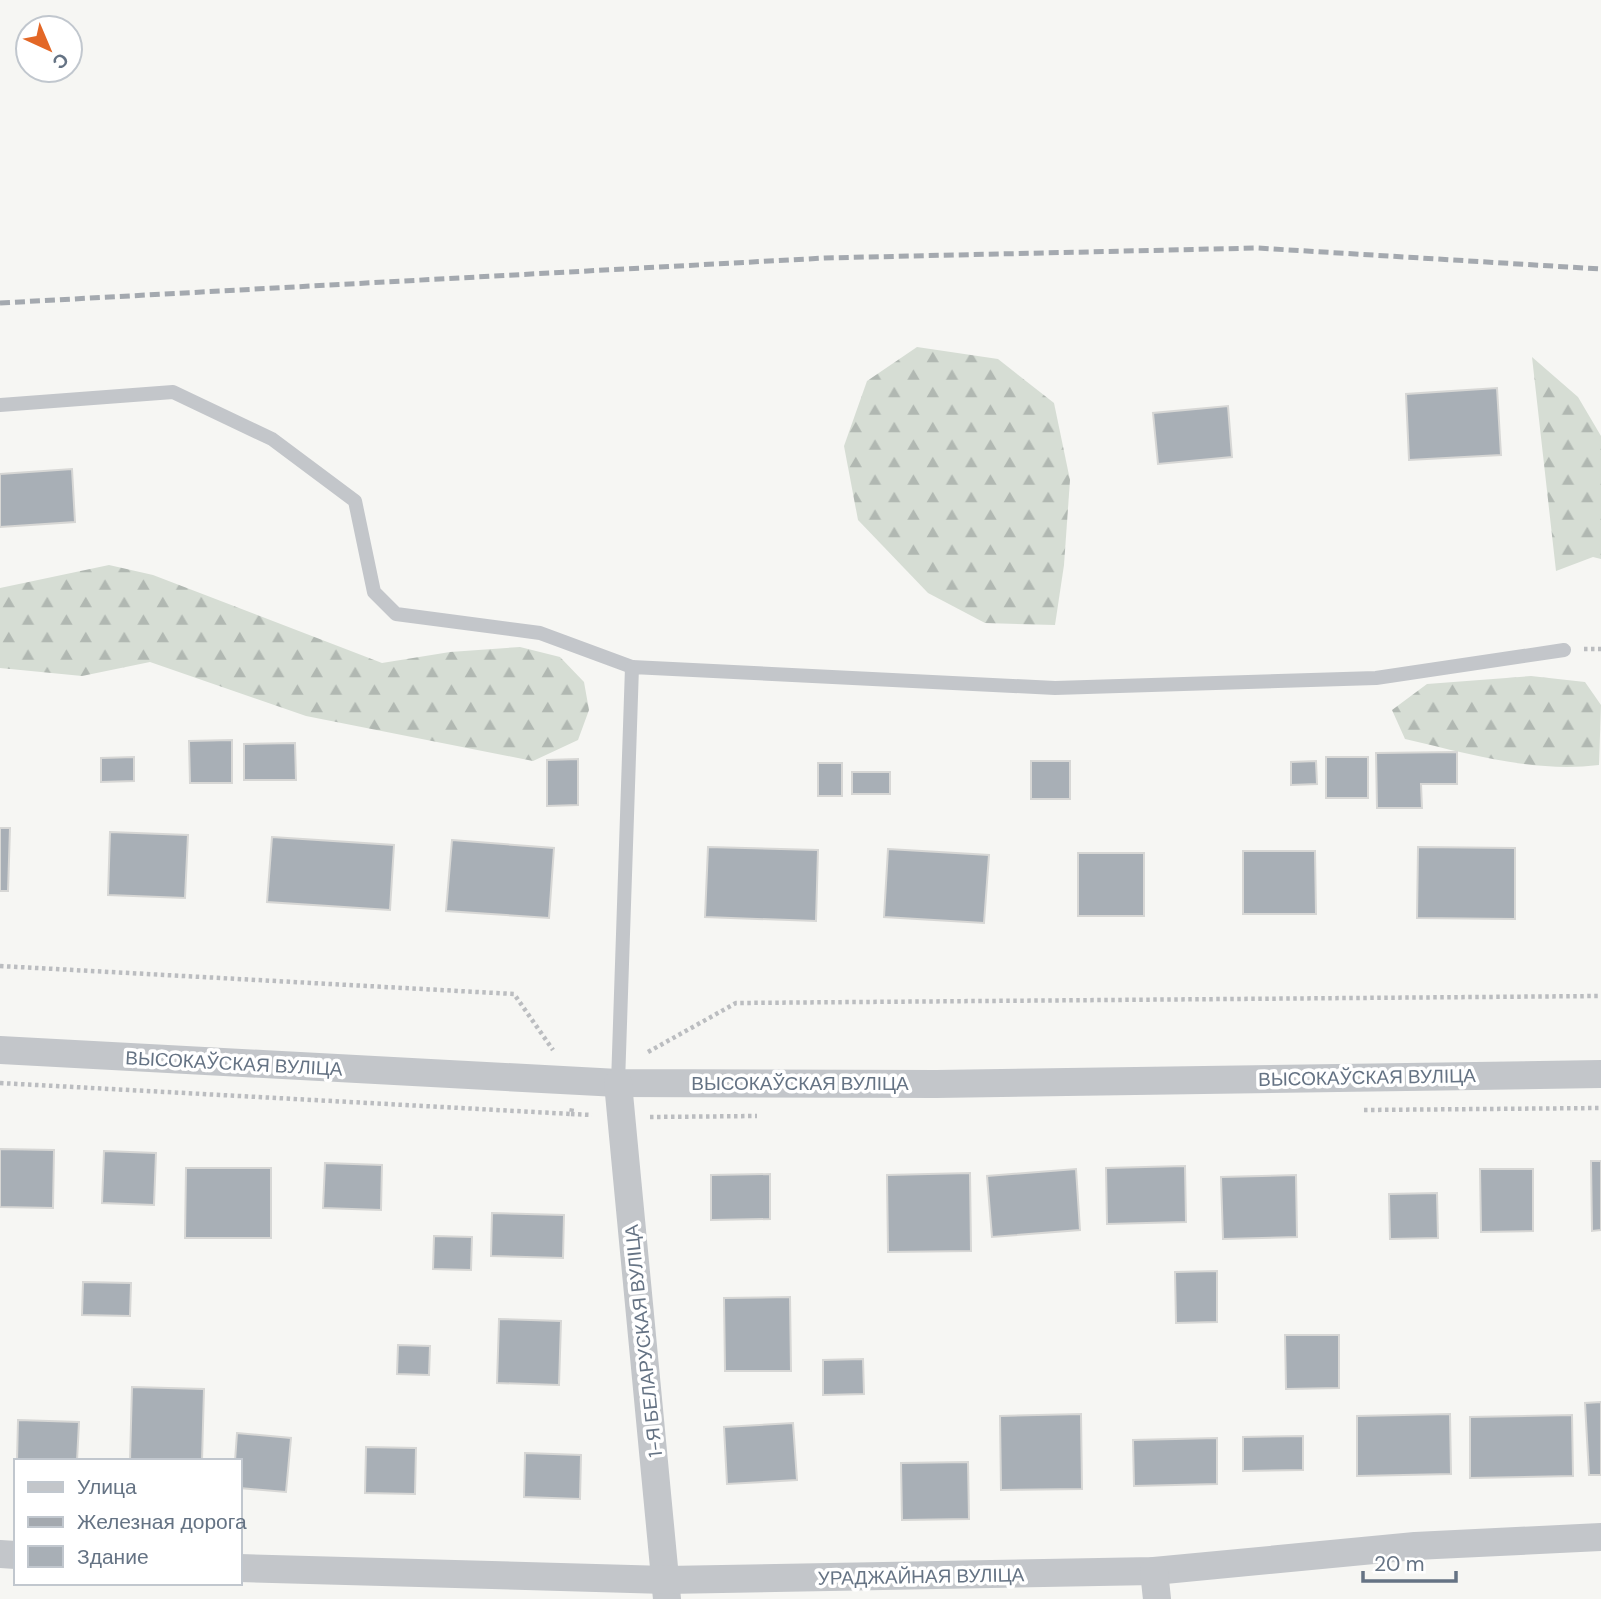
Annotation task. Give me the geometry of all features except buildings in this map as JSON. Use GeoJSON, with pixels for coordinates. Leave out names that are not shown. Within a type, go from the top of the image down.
{"type":"FeatureCollection","features":[{"type":"Feature","properties":{"kind":"street","name":"ВЫСОКАЎСКАЯ ВУЛІЦА"},"geometry":{"type":"LineString","coordinates":[[0,1050],[618,1083],[936,1084],[1601,1074]]}},
{"type":"Feature","properties":{"kind":"street","name":"1-Я БЕЛАРУСКАЯ ВУЛІЦА"},"geometry":{"type":"LineString","coordinates":[[618,1083],[666,1590]]}},
{"type":"Feature","properties":{"kind":"street","name":"УРАДЖАЙНАЯ ВУЛІЦА"},"geometry":{"type":"LineString","coordinates":[[242,1568],[666,1590],[1154,1571],[1415,1546],[1601,1537]]}},
{"type":"Feature","properties":{"kind":"street"},"geometry":{"type":"LineString","coordinates":[[1154,1571],[1157,1599]]}},
{"type":"Feature","properties":{"kind":"lane"},"geometry":{"type":"LineString","coordinates":[[0,405],[173,392],[272,439],[355,500],[374,592],[396,614],[540,634],[632,667],[1055,688],[1376,678],[1564,650]]}},
{"type":"Feature","properties":{"kind":"lane"},"geometry":{"type":"LineString","coordinates":[[618,1083],[632,667]]}},
{"type":"Feature","properties":{"kind":"path"},"geometry":{"type":"LineString","coordinates":[[618,1083],[643,1055],[736,1003],[1601,996]]}},
{"type":"Feature","properties":{"kind":"green space"},"geometry":{"type":"Polygon","coordinates":[[[917,347],[998,359],[1054,403],[1070,480],[1064,565],[1055,625],[985,623],[928,593],[858,520],[844,446],[867,381],[917,347]]]}},
{"type":"Feature","properties":{"kind":"green space"},"geometry":{"type":"Polygon","coordinates":[[[1532,357],[1578,397],[1601,436],[1601,559],[1593,557],[1556,571],[1532,357]]]}},
{"type":"Feature","properties":{"kind":"green space"},"geometry":{"type":"Polygon","coordinates":[[[109,565],[153,575],[382,663],[450,652],[520,647],[560,657],[584,682],[589,710],[578,740],[533,761],[306,716],[150,662],[82,676],[0,668],[0,588],[109,565]]]}},
{"type":"Feature","properties":{"kind":"green space"},"geometry":{"type":"Polygon","coordinates":[[[1531,676],[1585,682],[1601,705],[1599,765],[1574,767],[1502,761],[1405,739],[1392,710],[1427,684],[1531,676]]]}},
{"type":"Feature","properties":{"kind":"railway"},"geometry":{"type":"LineString","coordinates":[[0,303],[825,258],[1257,248],[1601,269]]}}]}
